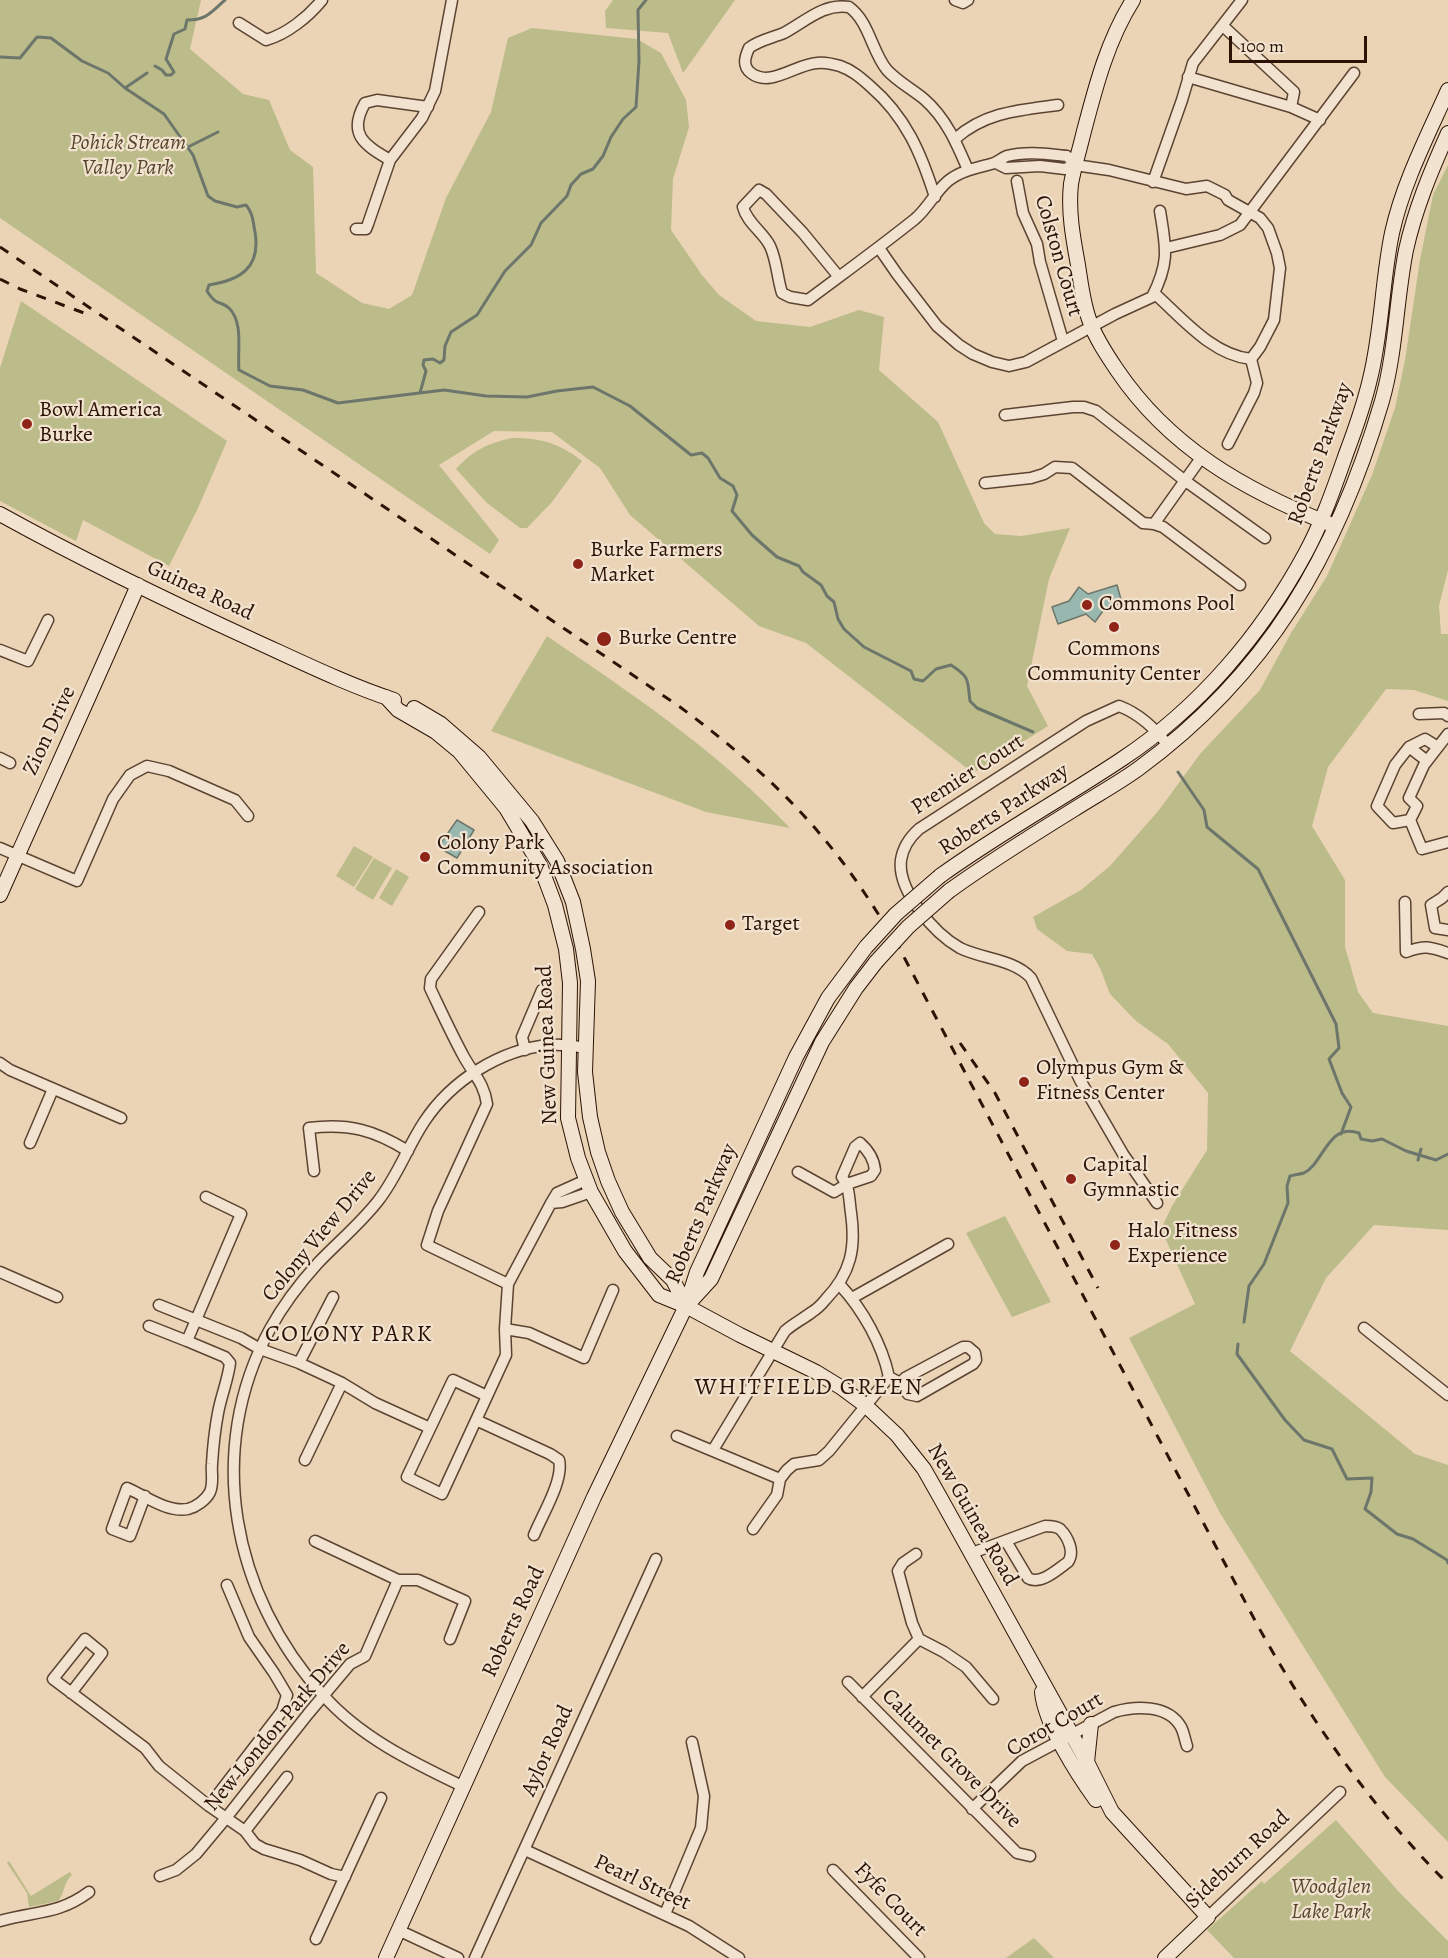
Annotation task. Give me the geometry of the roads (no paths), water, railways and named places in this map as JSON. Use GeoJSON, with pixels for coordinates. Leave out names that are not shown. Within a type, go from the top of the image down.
{"type":"FeatureCollection","features":[{"type":"Feature","properties":{"kind":"main road"},"geometry":{"type":"LineString","coordinates":[[1133,0],[1119,24],[1099,74],[1075,165],[1070,207],[1073,238],[1086,308],[1093,328],[1107,355],[1132,392],[1155,417],[1201,458],[1268,496],[1337,527]]}},
{"type":"Feature","properties":{"kind":"main road","name":"Roberts Parkway"},"geometry":{"type":"LineString","coordinates":[[686,1306],[697,1272],[796,1057],[828,998],[866,947],[896,914],[967,856],[1124,758],[1157,732],[1212,683],[1258,627],[1284,590],[1306,553],[1321,520],[1359,419],[1370,379],[1387,264],[1402,199],[1448,90]]}},
{"type":"Feature","properties":{"kind":"main road","name":"Roberts Parkway"},"geometry":{"type":"LineString","coordinates":[[686,1306],[711,1279],[822,1042],[856,988],[876,962],[908,927],[949,891],[987,864],[1128,776],[1214,705],[1268,643],[1306,588],[1337,527],[1355,482],[1387,385],[1406,253],[1414,219],[1448,133]]}},
{"type":"Feature","properties":{"kind":"main road","name":"Guinea Road"},"geometry":{"type":"LineString","coordinates":[[0,514],[138,585],[283,654],[386,697]]}},
{"type":"Feature","properties":{"kind":"main road","name":"Zion Drive"},"geometry":{"type":"LineString","coordinates":[[0,895],[138,585]]}},
{"type":"Feature","properties":{"kind":"main road","name":"New Guinea Road"},"geometry":{"type":"LineString","coordinates":[[386,697],[398,710],[439,728],[468,746],[497,777],[532,821],[557,861],[573,902],[584,949],[588,981],[585,1072],[590,1117],[598,1152],[622,1212],[650,1258],[673,1280],[686,1306]]}},
{"type":"Feature","properties":{"kind":"main road","name":"New Guinea Road"},"geometry":{"type":"LineString","coordinates":[[439,728],[494,792],[519,827],[540,865],[555,905],[566,949],[570,982],[568,1118],[578,1158],[589,1186],[625,1251],[659,1295],[686,1306],[816,1372],[842,1388],[881,1419],[913,1454],[972,1553],[1040,1679],[1065,1738],[1095,1799],[1112,1812],[1208,1917]]}},
{"type":"Feature","properties":{"kind":"main road","name":"Roberts Road"},"geometry":{"type":"LineString","coordinates":[[386,1958],[594,1497],[686,1306]]}},
{"type":"Feature","properties":{"kind":"main road"},"geometry":{"type":"LineString","coordinates":[[1087,1762],[1090,1724]]}},
{"type":"Feature","properties":{"kind":"main road","name":"New Guinea Road"},"geometry":{"type":"LineString","coordinates":[[1065,1738],[1087,1762],[1112,1812]]}},
{"type":"Feature","properties":{"kind":"main road","name":"Sideburn Road"},"geometry":{"type":"LineString","coordinates":[[1165,1958],[1208,1917]]}},
{"type":"Feature","properties":{"kind":"street"},"geometry":{"type":"LineString","coordinates":[[239,23],[266,40],[278,37],[311,12],[322,0]]}},
{"type":"Feature","properties":{"kind":"street"},"geometry":{"type":"LineString","coordinates":[[356,229],[366,229],[390,160],[422,118],[435,91],[452,0]]}},
{"type":"Feature","properties":{"kind":"street"},"geometry":{"type":"LineString","coordinates":[[955,0],[963,3],[968,0]]}},
{"type":"Feature","properties":{"kind":"street"},"geometry":{"type":"LineString","coordinates":[[1153,182],[1193,63],[1242,0]]}},
{"type":"Feature","properties":{"kind":"street"},"geometry":{"type":"LineString","coordinates":[[935,196],[916,143],[907,127],[879,93],[856,74],[839,66],[818,63],[804,65],[777,76],[762,78],[746,68],[744,62],[749,48],[784,32],[818,12],[831,7],[849,7],[859,18],[879,58],[889,72],[934,110],[955,139],[968,170]]}},
{"type":"Feature","properties":{"kind":"street"},"geometry":{"type":"LineString","coordinates":[[1223,26],[1294,92],[1292,107]]}},
{"type":"Feature","properties":{"kind":"street"},"geometry":{"type":"LineString","coordinates":[[1166,248],[1220,235],[1240,225],[1354,74]]}},
{"type":"Feature","properties":{"kind":"street"},"geometry":{"type":"LineString","coordinates":[[1188,77],[1292,107],[1320,120]]}},
{"type":"Feature","properties":{"kind":"street"},"geometry":{"type":"LineString","coordinates":[[390,160],[366,145],[359,136],[360,112],[365,103],[377,99],[428,107]]}},
{"type":"Feature","properties":{"kind":"street"},"geometry":{"type":"LineString","coordinates":[[955,139],[967,128],[986,118],[1011,111],[1058,105]]}},
{"type":"Feature","properties":{"kind":"street"},"geometry":{"type":"LineString","coordinates":[[838,277],[766,194],[759,190],[743,207],[745,216],[769,244],[775,258],[782,293],[808,300],[879,248],[922,213],[947,182],[968,170],[1019,154],[1067,156],[1075,165],[1109,170],[1153,182],[1186,189],[1207,186],[1260,218],[1268,228],[1280,268],[1274,320],[1251,359]]}},
{"type":"Feature","properties":{"kind":"street","name":"Colston Court"},"geometry":{"type":"LineString","coordinates":[[1017,181],[1023,213],[1037,244],[1063,341]]}},
{"type":"Feature","properties":{"kind":"street"},"geometry":{"type":"LineString","coordinates":[[879,248],[937,326],[973,354],[1009,366],[1026,362],[1152,297],[1166,262],[1160,211]]}},
{"type":"Feature","properties":{"kind":"street"},"geometry":{"type":"LineString","coordinates":[[1154,293],[1196,331],[1227,353],[1251,359]]}},
{"type":"Feature","properties":{"kind":"street"},"geometry":{"type":"LineString","coordinates":[[1228,444],[1257,383],[1251,359]]}},
{"type":"Feature","properties":{"kind":"street"},"geometry":{"type":"LineString","coordinates":[[1005,415],[1073,407],[1096,411],[1184,480],[1265,538]]}},
{"type":"Feature","properties":{"kind":"street"},"geometry":{"type":"LineString","coordinates":[[1154,524],[1201,458]]}},
{"type":"Feature","properties":{"kind":"street"},"geometry":{"type":"LineString","coordinates":[[985,483],[1031,478],[1055,467],[1072,468],[1143,523],[1163,527],[1240,585]]}},
{"type":"Feature","properties":{"kind":"street"},"geometry":{"type":"LineString","coordinates":[[0,650],[28,661],[48,620]]}},
{"type":"Feature","properties":{"kind":"street","name":"Premier Court"},"geometry":{"type":"LineString","coordinates":[[1157,1203],[1123,1154],[1080,1080],[1031,978],[1020,970],[969,952],[943,936],[925,918],[908,891],[901,860],[908,843],[919,829],[1086,721],[1107,711],[1119,706],[1132,711],[1157,732],[1168,745]]}},
{"type":"Feature","properties":{"kind":"street"},"geometry":{"type":"LineString","coordinates":[[1419,714],[1444,713],[1448,716]]}},
{"type":"Feature","properties":{"kind":"street"},"geometry":{"type":"LineString","coordinates":[[1448,734],[1427,761],[1409,798],[1417,806],[1410,820],[1422,849],[1448,842]]}},
{"type":"Feature","properties":{"kind":"street"},"geometry":{"type":"LineString","coordinates":[[1410,820],[1393,823],[1377,806],[1395,765],[1409,747],[1425,739],[1438,747]]}},
{"type":"Feature","properties":{"kind":"street"},"geometry":{"type":"LineString","coordinates":[[1409,747],[1427,761]]}},
{"type":"Feature","properties":{"kind":"street"},"geometry":{"type":"LineString","coordinates":[[0,848],[77,881],[113,799],[130,775],[147,766],[169,771],[235,800],[248,816]]}},
{"type":"Feature","properties":{"kind":"street"},"geometry":{"type":"LineString","coordinates":[[1448,892],[1431,905],[1435,928],[1448,930]]}},
{"type":"Feature","properties":{"kind":"street"},"geometry":{"type":"LineString","coordinates":[[1405,902],[1406,952],[1421,946],[1436,948],[1448,953]]}},
{"type":"Feature","properties":{"kind":"street"},"geometry":{"type":"LineString","coordinates":[[479,912],[431,979],[430,988],[473,1072],[485,1090],[487,1104],[438,1211],[427,1245],[508,1284]]}},
{"type":"Feature","properties":{"kind":"street"},"geometry":{"type":"LineString","coordinates":[[525,1050],[522,1037],[542,990]]}},
{"type":"Feature","properties":{"kind":"street","name":"Colony View Drive"},"geometry":{"type":"LineString","coordinates":[[462,1786],[406,1759],[357,1727],[323,1696],[289,1652],[267,1615],[250,1574],[238,1529],[233,1483],[235,1441],[243,1398],[260,1349],[280,1312],[300,1284],[379,1200],[436,1106],[473,1072],[506,1056],[550,1045],[585,1048]]}},
{"type":"Feature","properties":{"kind":"street"},"geometry":{"type":"LineString","coordinates":[[0,1063],[10,1070],[121,1118]]}},
{"type":"Feature","properties":{"kind":"street"},"geometry":{"type":"LineString","coordinates":[[30,1143],[53,1089]]}},
{"type":"Feature","properties":{"kind":"street"},"geometry":{"type":"LineString","coordinates":[[314,1171],[309,1128],[330,1125],[367,1130],[386,1137],[408,1151]]}},
{"type":"Feature","properties":{"kind":"street"},"geometry":{"type":"LineString","coordinates":[[713,1450],[785,1331],[798,1320],[813,1312],[840,1285],[848,1266],[853,1225],[847,1184],[834,1192],[798,1172]]}},
{"type":"Feature","properties":{"kind":"street"},"geometry":{"type":"LineString","coordinates":[[487,1396],[453,1380],[407,1477],[442,1494],[506,1355],[508,1284],[557,1193],[589,1186]]}},
{"type":"Feature","properties":{"kind":"street"},"geometry":{"type":"LineString","coordinates":[[187,1341],[241,1214],[206,1197]]}},
{"type":"Feature","properties":{"kind":"street"},"geometry":{"type":"LineString","coordinates":[[852,1298],[948,1245]]}},
{"type":"Feature","properties":{"kind":"street"},"geometry":{"type":"LineString","coordinates":[[0,1272],[57,1297]]}},
{"type":"Feature","properties":{"kind":"street"},"geometry":{"type":"LineString","coordinates":[[840,1285],[852,1298],[886,1361],[889,1377]]}},
{"type":"Feature","properties":{"kind":"street"},"geometry":{"type":"LineString","coordinates":[[505,1329],[529,1334],[584,1358],[613,1290]]}},
{"type":"Feature","properties":{"kind":"street"},"geometry":{"type":"LineString","coordinates":[[300,1363],[333,1296]]}},
{"type":"Feature","properties":{"kind":"street"},"geometry":{"type":"LineString","coordinates":[[159,1305],[241,1338],[260,1349],[300,1363],[342,1383],[375,1403],[430,1428]]}},
{"type":"Feature","properties":{"kind":"street"},"geometry":{"type":"LineString","coordinates":[[145,1496],[169,1508],[181,1509],[191,1508],[202,1502],[210,1492],[218,1413],[230,1363],[225,1357],[149,1326]]}},
{"type":"Feature","properties":{"kind":"street"},"geometry":{"type":"LineString","coordinates":[[1364,1328],[1446,1388]]}},
{"type":"Feature","properties":{"kind":"street"},"geometry":{"type":"LineString","coordinates":[[889,1377],[900,1383],[908,1394],[917,1396],[973,1364],[976,1360],[975,1353],[968,1347],[963,1347],[905,1378],[900,1383]]}},
{"type":"Feature","properties":{"kind":"street"},"geometry":{"type":"LineString","coordinates":[[753,1529],[777,1495],[780,1479],[794,1464],[819,1460],[829,1451],[889,1377]]}},
{"type":"Feature","properties":{"kind":"street"},"geometry":{"type":"LineString","coordinates":[[305,1460],[342,1383]]}},
{"type":"Feature","properties":{"kind":"street"},"geometry":{"type":"LineString","coordinates":[[476,1420],[559,1460],[561,1469],[558,1479],[534,1535]]}},
{"type":"Feature","properties":{"kind":"street"},"geometry":{"type":"LineString","coordinates":[[677,1436],[780,1479]]}},
{"type":"Feature","properties":{"kind":"street"},"geometry":{"type":"LineString","coordinates":[[972,1553],[1045,1526],[1053,1526],[1060,1530],[1072,1550],[1072,1558],[1038,1581],[1032,1581],[1006,1541]]}},
{"type":"Feature","properties":{"kind":"street"},"geometry":{"type":"LineString","coordinates":[[315,1540],[398,1580],[418,1580],[465,1601],[450,1639]]}},
{"type":"Feature","properties":{"kind":"street"},"geometry":{"type":"LineString","coordinates":[[916,1554],[903,1563],[898,1571],[912,1623],[919,1639],[966,1667],[993,1699]]}},
{"type":"Feature","properties":{"kind":"street","name":"Aylor Road"},"geometry":{"type":"LineString","coordinates":[[475,1958],[656,1559]]}},
{"type":"Feature","properties":{"kind":"street","name":"New London Park Drive"},"geometry":{"type":"LineString","coordinates":[[160,1876],[176,1870],[196,1854],[350,1664],[365,1656],[398,1580]]}},
{"type":"Feature","properties":{"kind":"street"},"geometry":{"type":"LineString","coordinates":[[209,1806],[282,1712],[286,1695],[249,1636],[227,1585]]}},
{"type":"Feature","properties":{"kind":"street"},"geometry":{"type":"LineString","coordinates":[[862,1697],[919,1639]]}},
{"type":"Feature","properties":{"kind":"street"},"geometry":{"type":"LineString","coordinates":[[71,1693],[102,1653],[85,1640],[53,1679],[71,1693],[145,1748],[159,1766],[209,1806],[246,1831],[255,1844],[345,1877]]}},
{"type":"Feature","properties":{"kind":"street","name":"Calumet Grove Drive"},"geometry":{"type":"LineString","coordinates":[[848,1682],[1017,1853],[1030,1856]]}},
{"type":"Feature","properties":{"kind":"street","name":"Corot Court"},"geometry":{"type":"LineString","coordinates":[[972,1809],[1022,1761],[1090,1724],[1130,1707],[1159,1711],[1176,1721],[1181,1728],[1186,1746]]}},
{"type":"Feature","properties":{"kind":"street"},"geometry":{"type":"LineString","coordinates":[[665,1914],[701,1828],[704,1796],[692,1743]]}},
{"type":"Feature","properties":{"kind":"street"},"geometry":{"type":"LineString","coordinates":[[246,1831],[287,1777]]}},
{"type":"Feature","properties":{"kind":"street","name":"Sideburn Road"},"geometry":{"type":"LineString","coordinates":[[1208,1917],[1340,1792]]}},
{"type":"Feature","properties":{"kind":"street"},"geometry":{"type":"LineString","coordinates":[[316,1939],[381,1798]]}},
{"type":"Feature","properties":{"kind":"street","name":"Pearl Street"},"geometry":{"type":"LineString","coordinates":[[525,1850],[665,1914],[717,1942],[740,1958]]}},
{"type":"Feature","properties":{"kind":"street","name":"Fyfe Court"},"geometry":{"type":"LineString","coordinates":[[833,1870],[919,1958]]}},
{"type":"Feature","properties":{"kind":"street"},"geometry":{"type":"LineString","coordinates":[[0,1922],[60,1909],[74,1903],[89,1892]]}},
{"type":"Feature","properties":{"kind":"street"},"geometry":{"type":"LineString","coordinates":[[398,1930],[458,1958]]}},
{"type":"Feature","properties":{"kind":"water","name":"Commons Pool"},"geometry":{"type":"Polygon","coordinates":[[[1117,585],[1122,603],[1105,608],[1095,622],[1086,614],[1058,624],[1052,607],[1069,601],[1079,587],[1088,594],[1117,585]]]}},
{"type":"Feature","properties":{"kind":"water"},"geometry":{"type":"Polygon","coordinates":[[[457,820],[474,830],[457,858],[438,847],[457,820]]]}},
{"type":"Feature","properties":{"kind":"waterway"},"geometry":{"type":"LineString","coordinates":[[155,66],[166,75],[171,75],[174,72],[166,59],[174,34],[185,29],[187,20],[204,17],[225,0]]}},
{"type":"Feature","properties":{"kind":"waterway"},"geometry":{"type":"LineString","coordinates":[[420,393],[426,371],[423,365],[424,360],[433,359],[440,363],[444,360],[445,346],[451,332],[477,315],[505,271],[531,245],[541,223],[567,196],[571,185],[581,174],[593,169],[603,156],[611,137],[623,119],[636,107],[639,61],[638,10],[646,0]]}},
{"type":"Feature","properties":{"kind":"waterway"},"geometry":{"type":"LineString","coordinates":[[0,57],[20,58],[37,37],[51,38],[82,61],[108,73],[125,88],[164,114],[193,155],[208,196],[215,201],[237,207],[246,205],[251,214],[255,232],[255,255],[246,270],[239,276],[209,285],[207,291],[216,301],[229,308],[237,321],[239,370],[270,386],[303,390],[338,403],[444,390],[486,396],[527,397],[593,387],[630,406],[691,455],[702,453],[708,458],[720,478],[733,486],[737,495],[732,511],[752,535],[777,557],[799,566],[803,572],[821,585],[827,596],[834,602],[838,619],[844,629],[864,647],[911,671],[914,679],[923,681],[936,669],[951,665],[965,677],[970,701],[977,708],[1033,732]]}},
{"type":"Feature","properties":{"kind":"waterway"},"geometry":{"type":"LineString","coordinates":[[125,88],[147,73]]}},
{"type":"Feature","properties":{"kind":"waterway"},"geometry":{"type":"LineString","coordinates":[[188,147],[218,132]]}},
{"type":"Feature","properties":{"kind":"waterway"},"geometry":{"type":"LineString","coordinates":[[1178,772],[1204,810],[1207,827],[1258,869],[1336,1024],[1339,1048],[1329,1059],[1342,1093],[1351,1107],[1341,1134]]}},
{"type":"Feature","properties":{"kind":"waterway"},"geometry":{"type":"LineString","coordinates":[[1244,1322],[1249,1286],[1264,1264],[1288,1203],[1287,1186],[1290,1176],[1304,1173],[1311,1168],[1333,1138],[1349,1131],[1359,1133],[1361,1139],[1372,1141],[1382,1139],[1406,1151],[1436,1160],[1448,1154]]}},
{"type":"Feature","properties":{"kind":"waterway"},"geometry":{"type":"LineString","coordinates":[[1418,1160],[1421,1149]]}},
{"type":"Feature","properties":{"kind":"waterway"},"geometry":{"type":"LineString","coordinates":[[1238,1344],[1237,1354],[1285,1420],[1304,1440],[1332,1449],[1347,1479],[1372,1478],[1371,1492],[1365,1509],[1397,1534],[1413,1539],[1447,1560],[1448,1563]]}},
{"type":"Feature","properties":{"kind":"railway"},"geometry":{"type":"LineString","coordinates":[[0,247],[680,707],[757,769],[809,821],[854,877],[896,942],[1279,1663],[1344,1762],[1394,1825],[1448,1884]]}},
{"type":"Feature","properties":{"kind":"railway"},"geometry":{"type":"LineString","coordinates":[[0,279],[20,289],[92,316]]}},
{"type":"Feature","properties":{"kind":"railway"},"geometry":{"type":"LineString","coordinates":[[960,1043],[995,1093],[1098,1288]]}},
{"type":"Feature","properties":{"kind":"place","name":"Bowl America Burke"},"geometry":{"type":"Point","coordinates":[27,424]}},
{"type":"Feature","properties":{"kind":"place","name":"Burke Farmers Market"},"geometry":{"type":"Point","coordinates":[578,564]}},
{"type":"Feature","properties":{"kind":"place","name":"Commons Pool"},"geometry":{"type":"Point","coordinates":[1087,605]}},
{"type":"Feature","properties":{"kind":"place","name":"Commons Community Center"},"geometry":{"type":"Point","coordinates":[1114,627]}},
{"type":"Feature","properties":{"kind":"place","name":"Burke Centre"},"geometry":{"type":"Point","coordinates":[604,639]}},
{"type":"Feature","properties":{"kind":"place","name":"Colony Park Community Association"},"geometry":{"type":"Point","coordinates":[425,857]}},
{"type":"Feature","properties":{"kind":"place","name":"Target"},"geometry":{"type":"Point","coordinates":[730,925]}},
{"type":"Feature","properties":{"kind":"place","name":"Olympus Gym & Fitness Center"},"geometry":{"type":"Point","coordinates":[1024,1082]}},
{"type":"Feature","properties":{"kind":"place","name":"Capital Gymnastic"},"geometry":{"type":"Point","coordinates":[1071,1179]}},
{"type":"Feature","properties":{"kind":"place","name":"Halo Fitness Experience"},"geometry":{"type":"Point","coordinates":[1115,1245]}},
{"type":"Feature","properties":{"kind":"district","name":"COLONY PARK"},"geometry":{"type":"Point","coordinates":[349,1335]}},
{"type":"Feature","properties":{"kind":"district","name":"WHITFIELD GREEN"},"geometry":{"type":"Point","coordinates":[809,1388]}},
{"type":"Feature","properties":{"kind":"park label","name":"Pohick Stream Valley Park"},"geometry":{"type":"Point","coordinates":[128,156]}},
{"type":"Feature","properties":{"kind":"park label","name":"Woodglen Lake Park"},"geometry":{"type":"Point","coordinates":[1331,1901]}}]}
